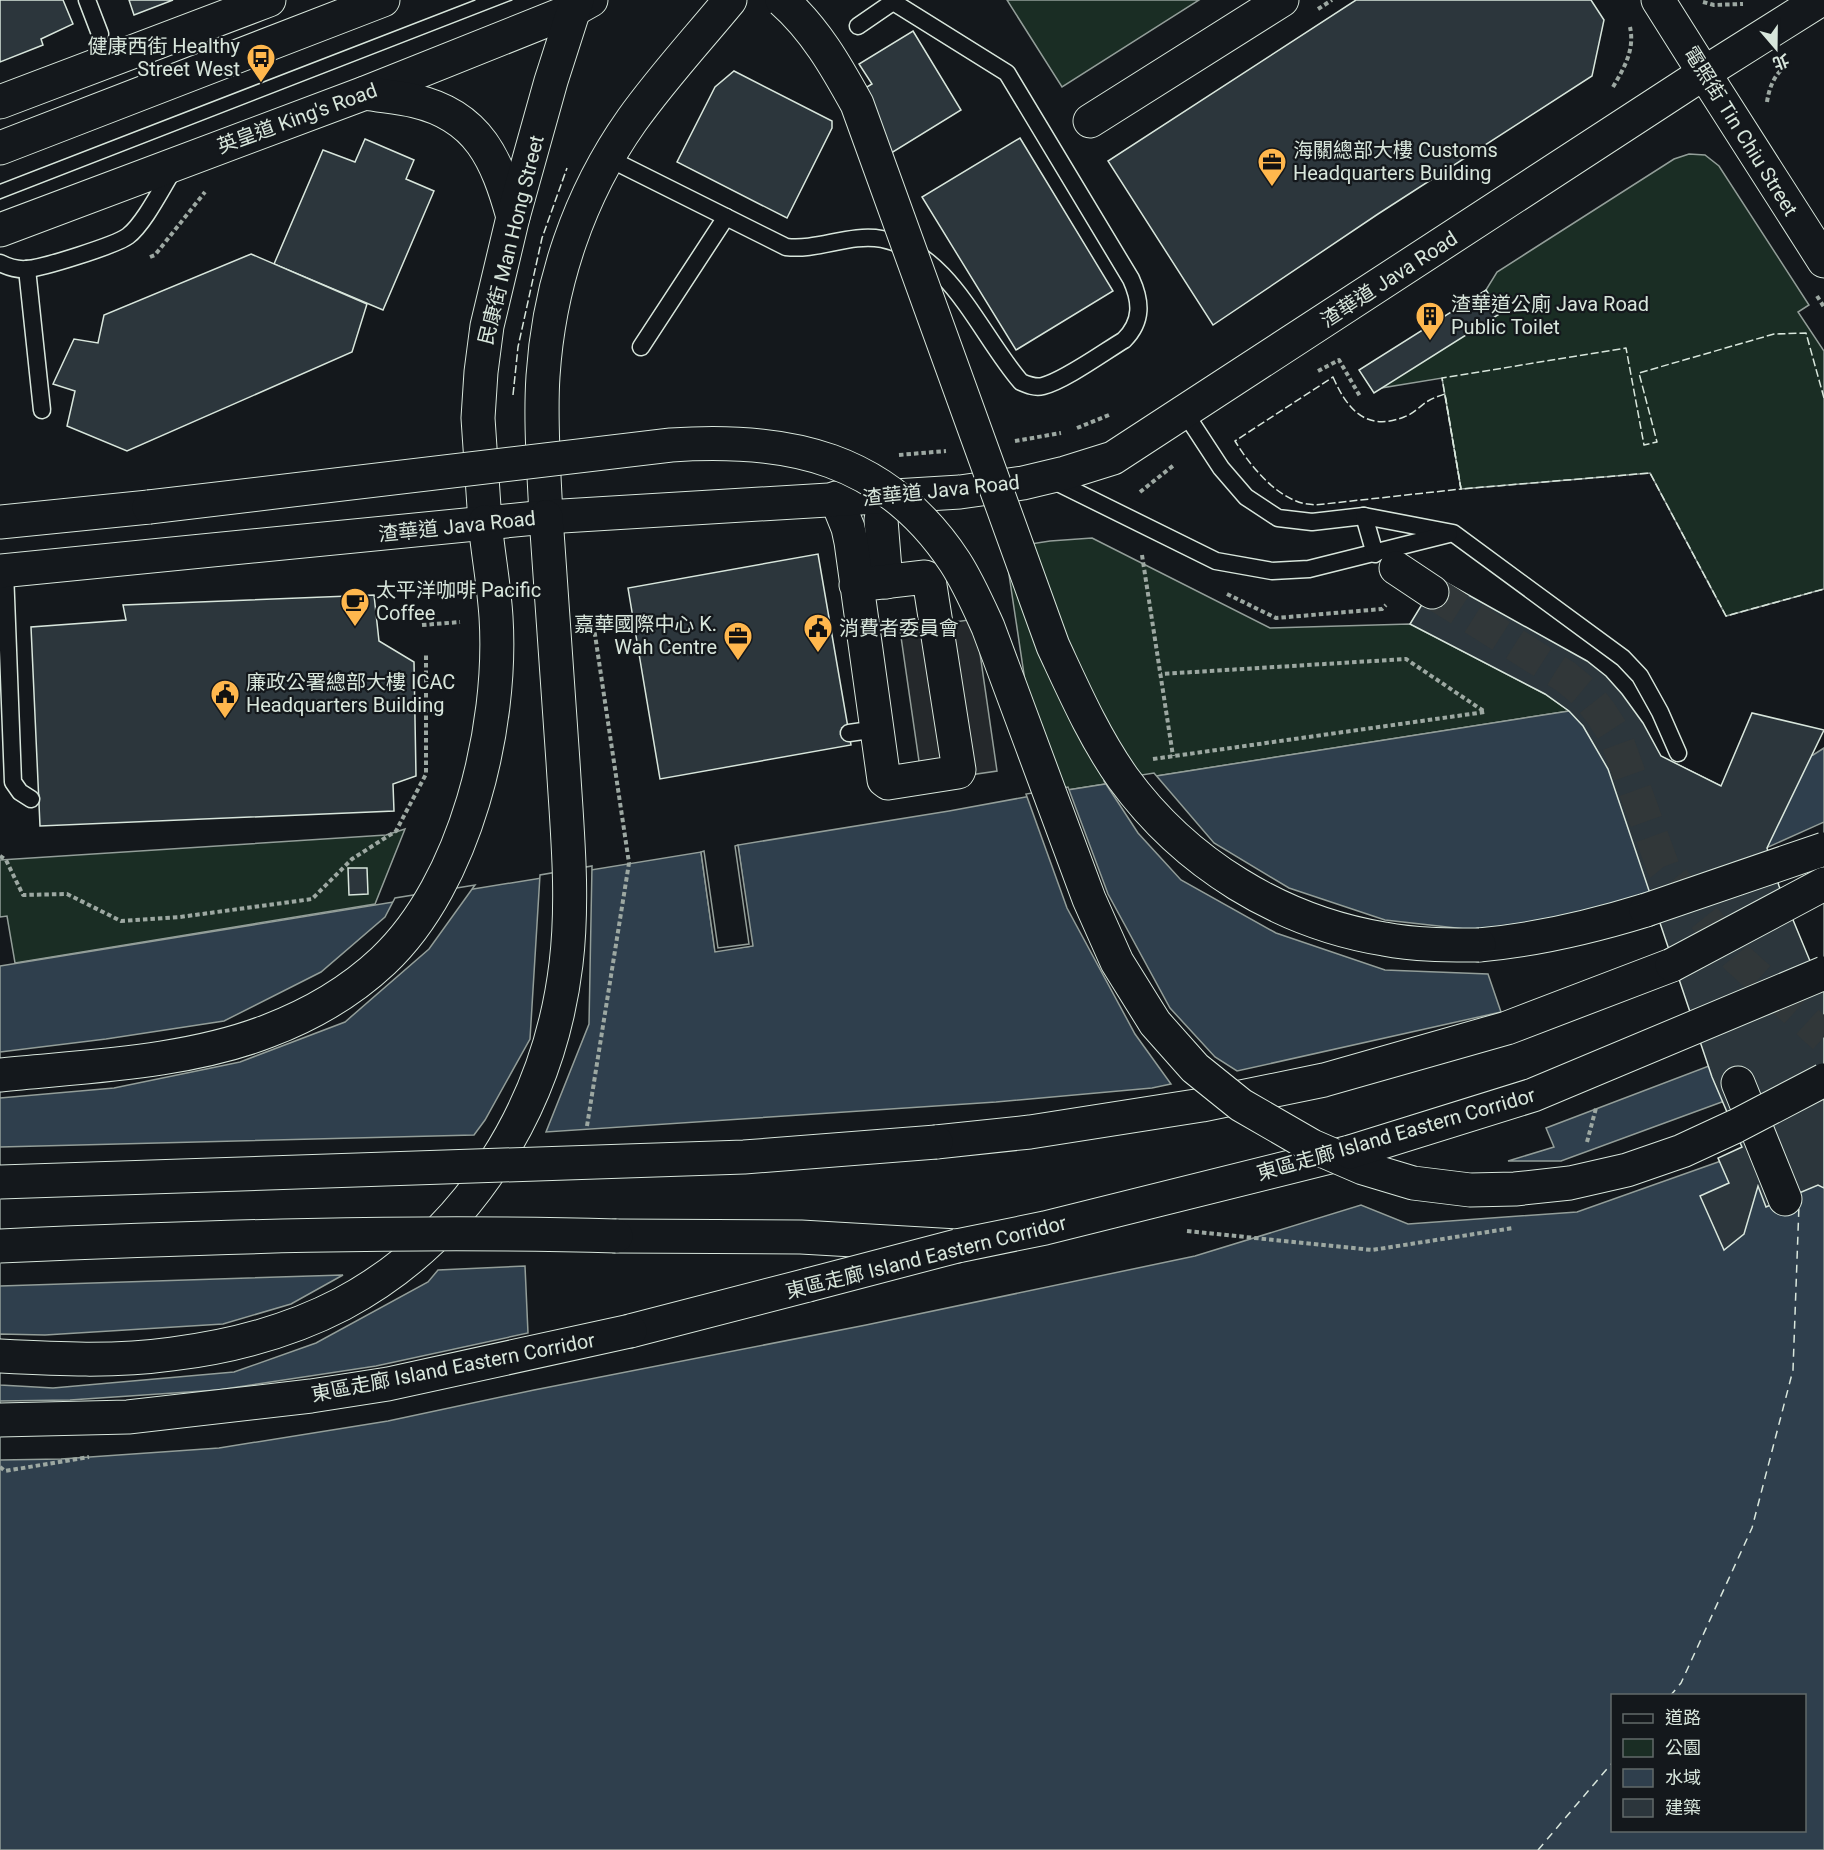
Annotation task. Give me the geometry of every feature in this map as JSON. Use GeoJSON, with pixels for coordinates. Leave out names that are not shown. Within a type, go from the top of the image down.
{"type":"FeatureCollection","features":[{"type":"Feature","properties":{"kind":"main road"},"geometry":{"type":"LineString","coordinates":[[0,102],[269,0]]}},
{"type":"Feature","properties":{"kind":"main road"},"geometry":{"type":"LineString","coordinates":[[0,148],[383,0]]}},
{"type":"Feature","properties":{"kind":"main road"},"geometry":{"type":"LineString","coordinates":[[0,1356],[90,1359],[172,1354],[267,1334],[339,1305],[373,1286],[401,1266],[452,1220],[498,1158],[530,1100],[554,1030],[563,983],[568,928],[569,874],[546,517],[543,377],[550,314],[567,248],[579,214],[608,158],[656,88],[730,0]]}},
{"type":"Feature","properties":{"kind":"main road"},"geometry":{"type":"LineString","coordinates":[[782,0],[813,33],[836,65],[857,104],[1053,646],[1079,703],[1102,746],[1124,778],[1173,835],[1200,858],[1258,896],[1320,923],[1384,939],[1470,945],[1518,941],[1622,918],[1824,849]]}},
{"type":"Feature","properties":{"kind":"main road"},"geometry":{"type":"LineString","coordinates":[[1090,121],[1282,0]]}},
{"type":"Feature","properties":{"kind":"main road","name":"電照街 Tin Chiu Street"},"geometry":{"type":"LineString","coordinates":[[1658,0],[1824,261]]}},
{"type":"Feature","properties":{"kind":"main road","name":"渣華道 Java Road"},"geometry":{"type":"LineString","coordinates":[[2,571],[485,522],[836,498],[960,492],[1023,483],[1113,458],[1704,73],[1820,0]]}},
{"type":"Feature","properties":{"kind":"main road","name":"英皇道 King's Road"},"geometry":{"type":"LineString","coordinates":[[0,230],[365,93],[581,3]]}},
{"type":"Feature","properties":{"kind":"main road","name":"民康街 Man Hong Street"},"geometry":{"type":"LineString","coordinates":[[0,1075],[155,1058],[232,1042],[266,1032],[309,1013],[359,981],[384,960],[409,932],[430,901],[448,868],[476,792],[484,755],[495,675],[496,618],[485,522],[478,418],[487,326],[513,217],[551,81],[581,3]]}},
{"type":"Feature","properties":{"kind":"main road"},"geometry":{"type":"LineString","coordinates":[[365,93],[415,100],[444,110],[470,130],[484,145],[494,161],[513,217]]}},
{"type":"Feature","properties":{"kind":"main road"},"geometry":{"type":"LineString","coordinates":[[0,522],[149,507],[670,445],[716,442],[751,444],[784,448],[824,458],[845,466],[891,494],[920,519],[955,562],[988,627],[1089,899],[1118,962],[1155,1023],[1195,1068],[1241,1105],[1312,1146],[1363,1168],[1413,1184],[1470,1190],[1515,1189],[1570,1184],[1627,1170],[1682,1151],[1824,1080]]}},
{"type":"Feature","properties":{"kind":"main road"},"geometry":{"type":"LineString","coordinates":[[871,583],[926,577],[928,579],[959,771],[886,782],[863,731],[871,583],[885,497]]}},
{"type":"Feature","properties":{"kind":"main road"},"geometry":{"type":"LineString","coordinates":[[836,498],[871,583]]}},
{"type":"Feature","properties":{"kind":"main road"},"geometry":{"type":"LineString","coordinates":[[1386,561],[1431,592]]}},
{"type":"Feature","properties":{"kind":"main road"},"geometry":{"type":"LineString","coordinates":[[0,1182],[802,1153],[1030,1132],[1202,1105],[1324,1080],[1507,1029],[1672,965],[1824,884]]}},
{"type":"Feature","properties":{"kind":"main road","name":"東區走廊 Island Eastern Corridor"},"geometry":{"type":"LineString","coordinates":[[0,1420],[139,1416],[231,1407],[388,1384],[660,1324],[957,1246],[1045,1228],[1350,1152],[1533,1095],[1824,973]]}},
{"type":"Feature","properties":{"kind":"main road"},"geometry":{"type":"LineString","coordinates":[[1738,1083],[1785,1199]]}},
{"type":"Feature","properties":{"kind":"main road"},"geometry":{"type":"LineString","coordinates":[[0,1246],[524,1233],[801,1237],[957,1246]]}},
{"type":"Feature","properties":{"kind":"lane"},"geometry":{"type":"LineString","coordinates":[[87,0],[100,34]]}},
{"type":"Feature","properties":{"kind":"lane"},"geometry":{"type":"LineString","coordinates":[[608,158],[786,247],[813,247],[864,238],[882,239],[901,245],[923,259],[953,286],[1013,373],[1021,382],[1028,385],[1043,386],[1058,380],[1124,340],[1133,332],[1139,314],[1138,301],[1131,279],[1007,73],[891,1],[858,26]]}},
{"type":"Feature","properties":{"kind":"lane"},"geometry":{"type":"LineString","coordinates":[[0,262],[16,269],[27,269],[113,244],[128,236],[139,224],[178,162]]}},
{"type":"Feature","properties":{"kind":"lane"},"geometry":{"type":"LineString","coordinates":[[640,347],[726,217]]}},
{"type":"Feature","properties":{"kind":"lane"},"geometry":{"type":"LineString","coordinates":[[27,269],[42,410]]}},
{"type":"Feature","properties":{"kind":"lane"},"geometry":{"type":"LineString","coordinates":[[1185,413],[1221,468],[1246,497],[1278,518],[1312,522],[1364,516],[1453,533],[1623,658],[1640,676],[1660,712],[1678,753]]}},
{"type":"Feature","properties":{"kind":"lane"},"geometry":{"type":"LineString","coordinates":[[1046,477],[1216,561],[1272,571],[1386,561],[1453,533]]}},
{"type":"Feature","properties":{"kind":"lane"},"geometry":{"type":"LineString","coordinates":[[1364,516],[1386,561]]}},
{"type":"Feature","properties":{"kind":"lane"},"geometry":{"type":"LineString","coordinates":[[2,571],[13,782],[20,792],[31,799]]}},
{"type":"Feature","properties":{"kind":"path"},"geometry":{"type":"LineString","coordinates":[[1696,0],[1714,5],[1740,5],[1748,2]]}},
{"type":"Feature","properties":{"kind":"path"},"geometry":{"type":"LineString","coordinates":[[1766,110],[1769,91],[1776,75],[1783,68]]}},
{"type":"Feature","properties":{"kind":"path"},"geometry":{"type":"LineString","coordinates":[[144,258],[155,255],[206,191]]}},
{"type":"Feature","properties":{"kind":"path"},"geometry":{"type":"LineString","coordinates":[[1340,360],[1361,398]]}},
{"type":"Feature","properties":{"kind":"path"},"geometry":{"type":"LineString","coordinates":[[1141,550],[1173,756]]}},
{"type":"Feature","properties":{"kind":"path"},"geometry":{"type":"LineString","coordinates":[[587,1126],[629,863],[594,627]]}},
{"type":"Feature","properties":{"kind":"path"},"geometry":{"type":"LineString","coordinates":[[0,856],[6,860],[23,895],[67,894],[121,921],[180,917],[312,899],[352,859],[396,831],[426,774],[426,654]]}},
{"type":"Feature","properties":{"kind":"path"},"geometry":{"type":"LineString","coordinates":[[1149,760],[1485,712],[1406,659],[1161,674]]}},
{"type":"Feature","properties":{"kind":"green space"},"geometry":{"type":"Polygon","coordinates":[[[1007,0],[1199,0],[1062,87],[1007,0]]]}},
{"type":"Feature","properties":{"kind":"green space"},"geometry":{"type":"Polygon","coordinates":[[[1689,154],[1705,155],[1719,166],[1809,305],[1798,312],[1824,351],[1824,589],[1726,616],[1650,473],[1461,489],[1442,378],[1381,388],[1486,290],[1497,272],[1674,159],[1689,154]]]}},
{"type":"Feature","properties":{"kind":"green space"},"geometry":{"type":"Polygon","coordinates":[[[1092,538],[1270,628],[1410,624],[1545,694],[1569,711],[1042,794],[1005,548],[1050,541],[1092,538]]]}},
{"type":"Feature","properties":{"kind":"green space"},"geometry":{"type":"Polygon","coordinates":[[[405,829],[375,904],[15,963],[7,916],[0,917],[0,860],[386,835],[405,829]]]}},
{"type":"Feature","properties":{"kind":"shaded area"},"geometry":{"type":"Polygon","coordinates":[[[975,619],[997,771],[922,782],[900,630],[975,619]]]}},
{"type":"Feature","properties":{"kind":"water"},"geometry":{"type":"Polygon","coordinates":[[[1569,711],[1721,786],[1813,755],[1824,748],[1824,1850],[0,1850],[0,966],[701,852],[715,951],[752,946],[738,845],[1042,794],[1569,711]]]}},
{"type":"Feature","properties":{"kind":"pier"},"geometry":{"type":"Polygon","coordinates":[[[1154,773],[1214,843],[1289,888],[1385,920],[1474,930],[1576,916],[1708,874],[1824,822],[1824,1014],[1780,1039],[1546,1128],[1554,1147],[1508,1161],[1561,1161],[1730,1099],[1752,1150],[1577,1212],[1408,1224],[1361,1205],[1195,1256],[388,1421],[219,1448],[61,1459],[0,1460],[0,1401],[70,1400],[218,1390],[376,1366],[528,1333],[525,1266],[438,1270],[428,1282],[316,1343],[234,1372],[53,1388],[0,1385],[0,1334],[45,1335],[223,1324],[291,1304],[343,1275],[0,1286],[0,1147],[474,1135],[485,1120],[530,1039],[540,875],[592,866],[589,1024],[546,1132],[996,1102],[1152,1088],[1171,1084],[1135,1034],[1067,908],[1026,794],[1068,787],[1108,894],[1170,1008],[1215,1057],[1237,1071],[1501,1012],[1488,974],[1385,970],[1276,933],[1181,880],[1138,833],[1104,781],[1154,773]]]}},
{"type":"Feature","properties":{"kind":"pier"},"geometry":{"type":"Polygon","coordinates":[[[738,845],[753,946],[715,952],[701,852],[704,851],[718,948],[749,944],[735,846],[738,845]]]}},
{"type":"Feature","properties":{"kind":"pier"},"geometry":{"type":"Polygon","coordinates":[[[475,885],[429,949],[345,1022],[240,1062],[114,1088],[0,1098],[0,1052],[224,1021],[321,972],[385,917],[395,898],[475,885]]]}},
{"type":"Feature","properties":{"kind":"building"},"geometry":{"type":"Polygon","coordinates":[[[0,0],[59,0],[63,8],[11,29],[17,44],[0,51],[0,0]]]}},
{"type":"Feature","properties":{"kind":"building"},"geometry":{"type":"Polygon","coordinates":[[[0,0],[63,0],[73,24],[41,39],[43,45],[0,62],[0,0]]]}},
{"type":"Feature","properties":{"kind":"building"},"geometry":{"type":"Polygon","coordinates":[[[129,0],[173,0],[134,15],[129,0]]]}},
{"type":"Feature","properties":{"kind":"building","name":"海關總部大樓 Customs Headquarters Building"},"geometry":{"type":"Polygon","coordinates":[[[1356,0],[1591,0],[1604,20],[1592,76],[1378,214],[1213,325],[1108,161],[1356,0]]]}},
{"type":"Feature","properties":{"kind":"building"},"geometry":{"type":"Polygon","coordinates":[[[913,31],[961,110],[888,155],[852,96],[872,84],[859,64],[913,31]]]}},
{"type":"Feature","properties":{"kind":"building"},"geometry":{"type":"Polygon","coordinates":[[[734,71],[832,121],[832,128],[787,218],[677,162],[715,87],[734,71]]]}},
{"type":"Feature","properties":{"kind":"building"},"geometry":{"type":"Polygon","coordinates":[[[1020,138],[1113,291],[1016,350],[922,197],[1020,138]]]}},
{"type":"Feature","properties":{"kind":"building"},"geometry":{"type":"Polygon","coordinates":[[[365,139],[414,160],[406,179],[434,191],[383,310],[274,264],[323,150],[355,162],[365,139]]]}},
{"type":"Feature","properties":{"kind":"building"},"geometry":{"type":"Polygon","coordinates":[[[251,254],[367,304],[352,352],[127,451],[67,426],[75,391],[53,384],[74,339],[98,343],[104,315],[251,254]]]}},
{"type":"Feature","properties":{"kind":"building","name":"渣華道公廁 Java Road Public Toilet"},"geometry":{"type":"Polygon","coordinates":[[[1486,290],[1501,313],[1374,393],[1359,370],[1486,290]]]}},
{"type":"Feature","properties":{"kind":"building","name":"嘉華國際中心 K. Wah Centre"},"geometry":{"type":"Polygon","coordinates":[[[818,554],[851,745],[660,779],[628,588],[818,554]]]}},
{"type":"Feature","properties":{"kind":"building"},"geometry":{"type":"Polygon","coordinates":[[[1438,578],[1587,661],[1606,676],[1622,694],[1643,723],[1661,756],[1721,786],[1752,713],[1824,730],[1767,848],[1779,886],[1810,961],[1824,980],[1824,1188],[1818,1185],[1766,1207],[1758,1186],[1744,1234],[1724,1250],[1700,1196],[1729,1183],[1718,1158],[1742,1147],[1712,1077],[1608,769],[1583,726],[1569,711],[1545,694],[1410,624],[1438,578]]]}},
{"type":"Feature","properties":{"kind":"building","name":"廉政公署總部大樓 ICAC Headquarters Building"},"geometry":{"type":"Polygon","coordinates":[[[374,595],[379,641],[414,662],[416,776],[393,784],[394,811],[40,826],[31,627],[126,620],[123,605],[374,595]]]}},
{"type":"Feature","properties":{"kind":"building"},"geometry":{"type":"Polygon","coordinates":[[[348,868],[367,868],[368,894],[349,895],[348,868]]]}},
{"type":"Feature","properties":{"kind":"ferry route"},"geometry":{"type":"LineString","coordinates":[[1672,1694],[1681,1683],[1752,1528],[1793,1370],[1799,1205]]}},
{"type":"Feature","properties":{"kind":"ferry route"},"geometry":{"type":"LineString","coordinates":[[1538,1850],[1611,1764]]}},
{"type":"Feature","properties":{"kind":"tunnel"},"geometry":{"type":"LineString","coordinates":[[1432,592],[1566,677],[1585,693],[1615,735],[1663,867],[1737,958],[1824,1037]]}},
{"type":"Feature","properties":{"kind":"tram line"},"geometry":{"type":"LineString","coordinates":[[0,184],[475,0]]}},
{"type":"Feature","properties":{"kind":"tram line"},"geometry":{"type":"LineString","coordinates":[[0,199],[512,0]]}},
{"type":"Feature","properties":{"kind":"fence"},"geometry":{"type":"LineString","coordinates":[[513,395],[518,347],[542,238],[567,168]]}},
{"type":"Feature","properties":{"kind":"fence"},"geometry":{"type":"LineString","coordinates":[[1824,398],[1806,333],[1774,334],[1639,373],[1657,442],[1644,445],[1626,348],[1442,378],[1461,489],[1650,473],[1726,616],[1824,589]]}},
{"type":"Feature","properties":{"kind":"fence"},"geometry":{"type":"LineString","coordinates":[[1333,377],[1352,408],[1360,415],[1379,422],[1407,416],[1428,401],[1445,394],[1461,489],[1315,505],[1296,501],[1269,484],[1235,441],[1333,377]]}},
{"type":"Feature","properties":{"kind":"place","name":"健康西街 Healthy Street West"},"geometry":{"type":"Point","coordinates":[261,84]}},
{"type":"Feature","properties":{"kind":"place","name":"海關總部大樓 Customs Headquarters Building"},"geometry":{"type":"Point","coordinates":[1272,188]}},
{"type":"Feature","properties":{"kind":"place","name":"渣華道公廁 Java Road Public Toilet"},"geometry":{"type":"Point","coordinates":[1430,342]}},
{"type":"Feature","properties":{"kind":"place","name":"太平洋咖啡 Pacific Coffee"},"geometry":{"type":"Point","coordinates":[355,628]}},
{"type":"Feature","properties":{"kind":"place","name":"消費者委員會"},"geometry":{"type":"Point","coordinates":[818,654]}},
{"type":"Feature","properties":{"kind":"place","name":"嘉華國際中心 K. Wah Centre"},"geometry":{"type":"Point","coordinates":[738,662]}},
{"type":"Feature","properties":{"kind":"place","name":"廉政公署總部大樓 ICAC Headquarters Building"},"geometry":{"type":"Point","coordinates":[225,720]}}]}
